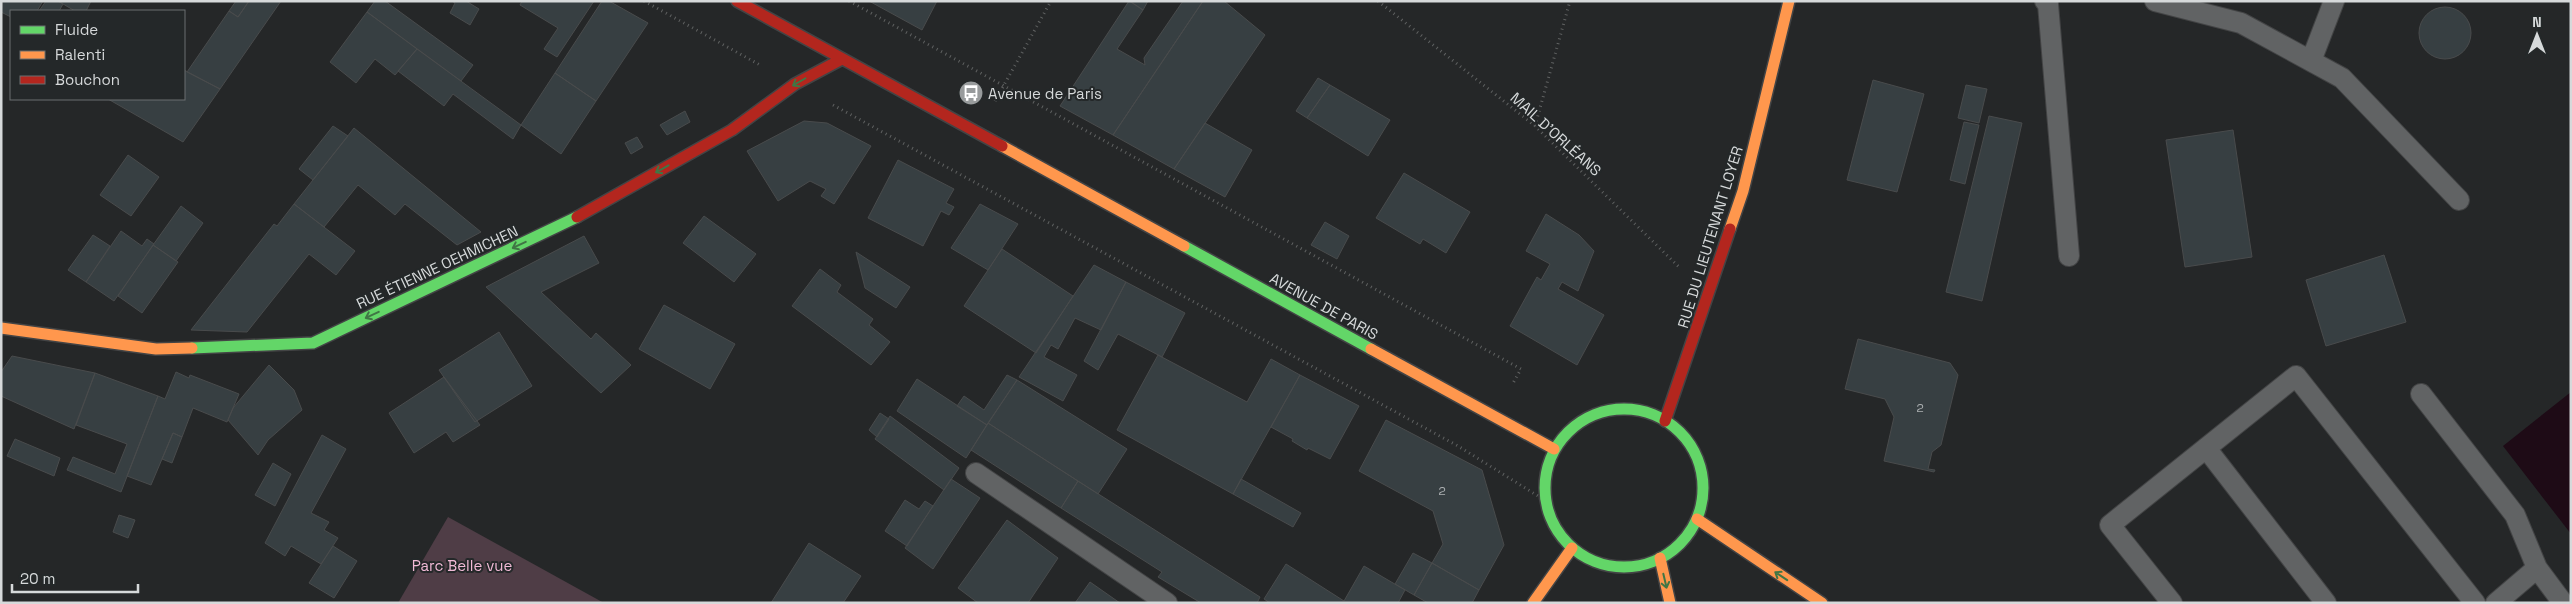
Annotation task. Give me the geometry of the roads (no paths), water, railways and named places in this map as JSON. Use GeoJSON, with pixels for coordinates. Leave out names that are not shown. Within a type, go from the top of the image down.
{"type":"FeatureCollection","features":[{"type":"Feature","properties":{"kind":"main road","name":"AVENUE DE PARIS"},"geometry":{"type":"LineString","coordinates":[[737,1],[1554,449]]}},
{"type":"Feature","properties":{"kind":"main road","name":"RUE DU LIEUTENANT LOYER"},"geometry":{"type":"LineString","coordinates":[[1665,421],[1743,191],[1789,1]]}},
{"type":"Feature","properties":{"kind":"main road","name":"RUE ÉTIENNE OEHMICHEN"},"geometry":{"type":"LineString","coordinates":[[1,328],[156,348],[313,343],[576,218],[732,130],[795,84],[842,58]]}},
{"type":"Feature","properties":{"kind":"main road"},"geometry":{"type":"LineString","coordinates":[[1614,410],[1638,410],[1665,421],[1677,430],[1690,444],[1699,462],[1703,481],[1702,500],[1697,519],[1688,535],[1675,548],[1660,558],[1637,566],[1614,567],[1591,560],[1572,548],[1554,527],[1546,501],[1546,474],[1554,449],[1570,430],[1590,416],[1614,410]]}},
{"type":"Feature","properties":{"kind":"main road"},"geometry":{"type":"LineString","coordinates":[[1697,519],[1822,603]]}},
{"type":"Feature","properties":{"kind":"main road"},"geometry":{"type":"LineString","coordinates":[[1533,603],[1572,548]]}},
{"type":"Feature","properties":{"kind":"main road"},"geometry":{"type":"LineString","coordinates":[[1660,558],[1670,603]]}},
{"type":"Feature","properties":{"kind":"lane"},"geometry":{"type":"LineString","coordinates":[[2045,1],[2048,4],[2069,256]]}},
{"type":"Feature","properties":{"kind":"lane"},"geometry":{"type":"LineString","coordinates":[[2155,1],[2192,6],[2241,23],[2342,78],[2459,200]]}},
{"type":"Feature","properties":{"kind":"lane"},"geometry":{"type":"LineString","coordinates":[[2311,61],[2334,1]]}},
{"type":"Feature","properties":{"kind":"lane"},"geometry":{"type":"LineString","coordinates":[[2172,603],[2110,525],[2296,376],[2475,603]]}},
{"type":"Feature","properties":{"kind":"lane"},"geometry":{"type":"LineString","coordinates":[[2421,394],[2515,515],[2537,568],[2562,603]]}},
{"type":"Feature","properties":{"kind":"lane"},"geometry":{"type":"LineString","coordinates":[[2206,448],[2326,603]]}},
{"type":"Feature","properties":{"kind":"lane"},"geometry":{"type":"LineString","coordinates":[[976,473],[1166,603]]}},
{"type":"Feature","properties":{"kind":"lane"},"geometry":{"type":"LineString","coordinates":[[2496,603],[2537,568]]}},
{"type":"Feature","properties":{"kind":"place","name":"Avenue de Paris"},"geometry":{"type":"Point","coordinates":[971,93]}},
{"type":"Feature","properties":{"kind":"park label","name":"Parc Belle vue"},"geometry":{"type":"Point","coordinates":[462,565]}}]}
